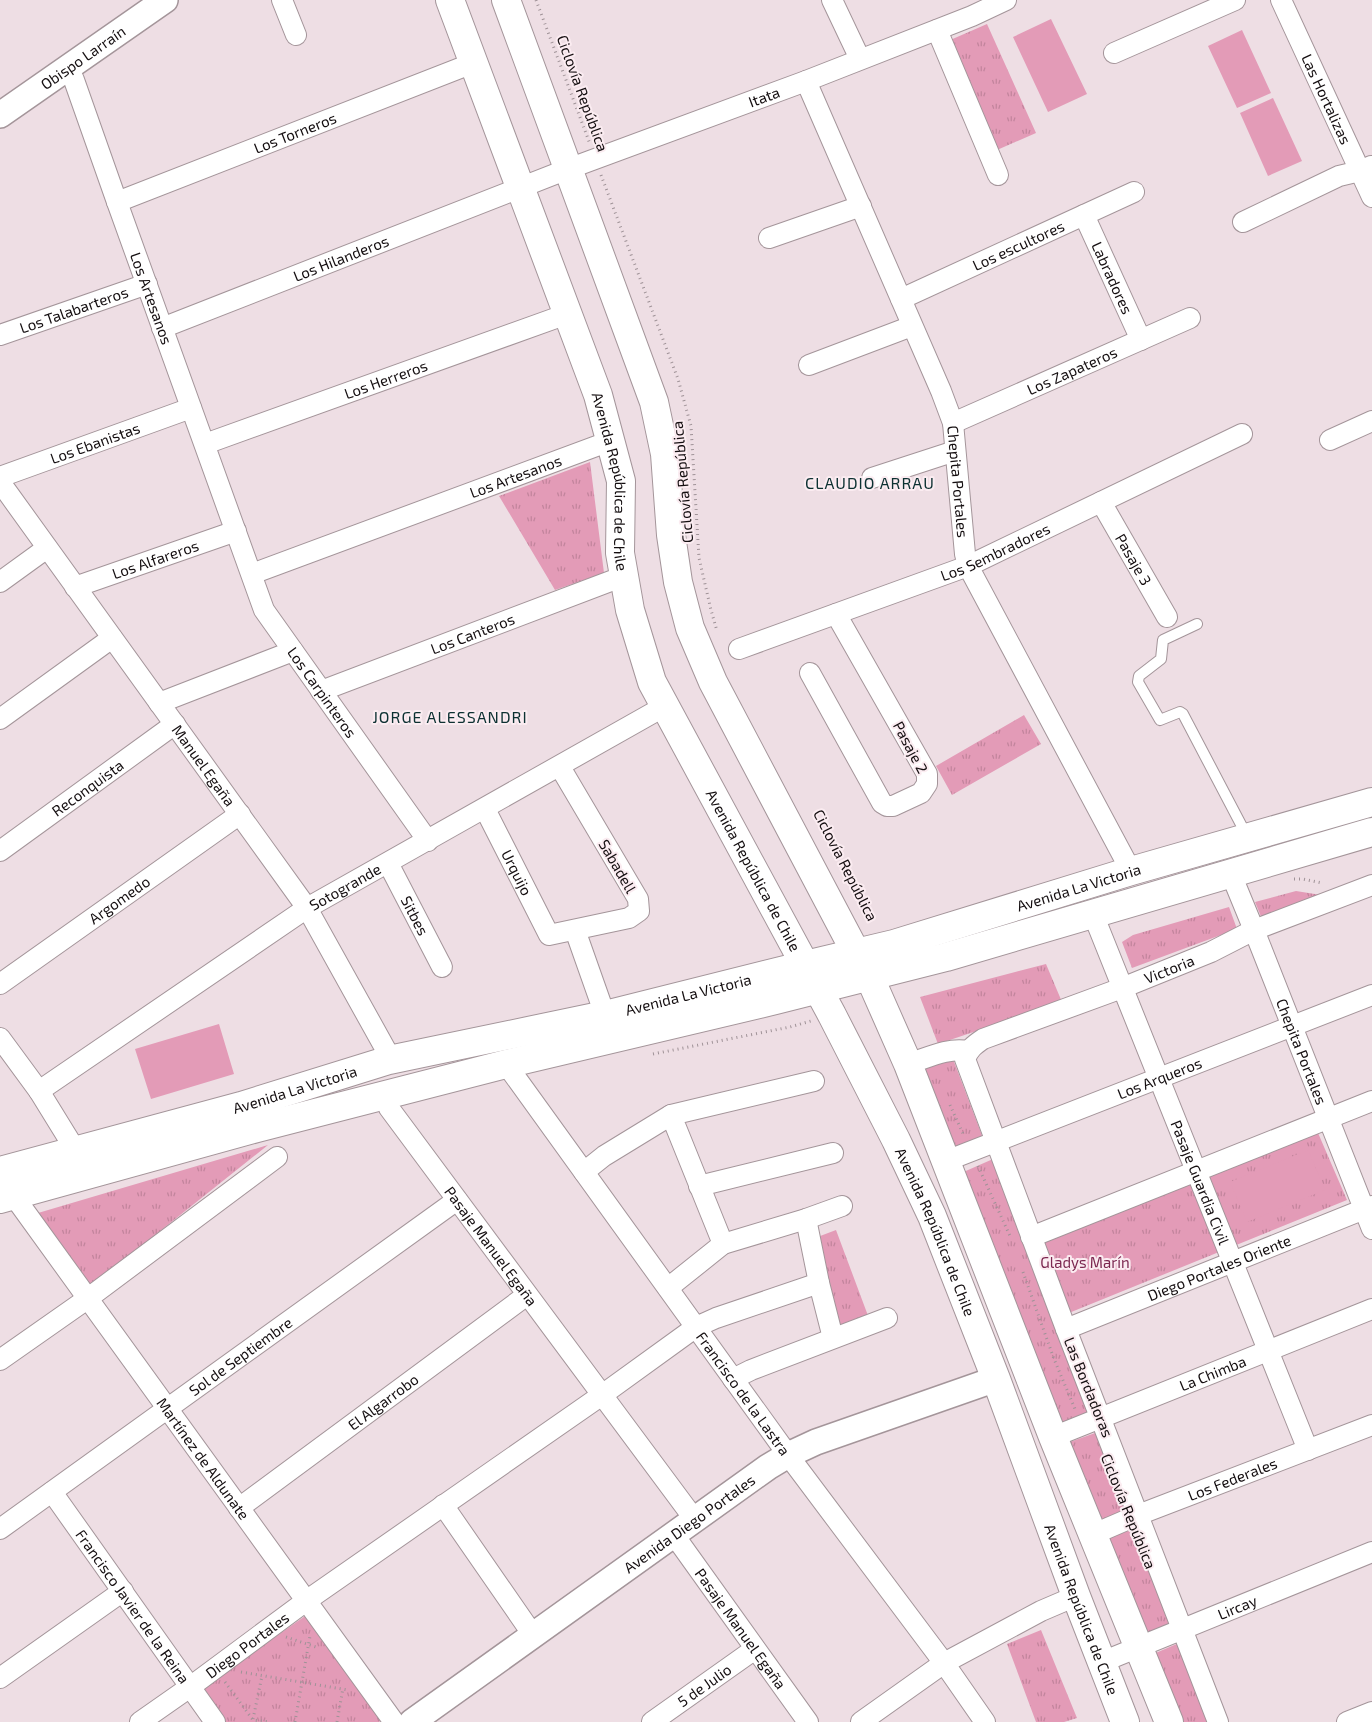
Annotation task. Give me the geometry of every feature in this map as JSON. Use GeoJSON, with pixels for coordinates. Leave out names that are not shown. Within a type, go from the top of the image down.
{"type":"FeatureCollection","features":[{"type":"Feature","properties":{"kind":"main road","name":"Avenida República de Chile"},"geometry":{"type":"LineString","coordinates":[[450,0],[598,395],[620,481],[620,553],[630,610],[652,682],[888,1123],[932,1216],[996,1379],[1076,1596],[1125,1722]]}},
{"type":"Feature","properties":{"kind":"main road"},"geometry":{"type":"LineString","coordinates":[[506,0],[654,402],[665,454],[673,558],[690,628],[713,682],[868,976],[908,1064],[958,1156],[1053,1438],[1094,1534],[1169,1722]]}},
{"type":"Feature","properties":{"kind":"main road","name":"Avenida La Victoria"},"geometry":{"type":"LineString","coordinates":[[7,1197],[79,1163],[241,1106],[389,1060],[606,1015],[894,944],[1131,871],[1372,802]]}},
{"type":"Feature","properties":{"kind":"main road","name":"Avenida La Victoria"},"geometry":{"type":"LineString","coordinates":[[0,1172],[79,1163],[193,1145],[506,1064],[990,945],[1372,832]]}},
{"type":"Feature","properties":{"kind":"street"},"geometry":{"type":"LineString","coordinates":[[282,0],[296,35]]}},
{"type":"Feature","properties":{"kind":"street"},"geometry":{"type":"LineString","coordinates":[[832,0],[860,59]]}},
{"type":"Feature","properties":{"kind":"street","name":"Itata"},"geometry":{"type":"LineString","coordinates":[[519,188],[936,30],[968,8],[1006,0]]}},
{"type":"Feature","properties":{"kind":"street"},"geometry":{"type":"LineString","coordinates":[[1114,53],[1236,0]]}},
{"type":"Feature","properties":{"kind":"street","name":"Las Hortalizas"},"geometry":{"type":"LineString","coordinates":[[1281,0],[1366,168],[1372,197]]}},
{"type":"Feature","properties":{"kind":"street","name":"Obispo Larraín"},"geometry":{"type":"LineString","coordinates":[[0,115],[68,67],[150,4]]}},
{"type":"Feature","properties":{"kind":"street"},"geometry":{"type":"LineString","coordinates":[[936,30],[998,175]]}},
{"type":"Feature","properties":{"kind":"street","name":"Los Torneros"},"geometry":{"type":"LineString","coordinates":[[117,202],[473,63]]}},
{"type":"Feature","properties":{"kind":"street","name":"Los Artesanos"},"geometry":{"type":"LineString","coordinates":[[68,67],[236,531]]}},
{"type":"Feature","properties":{"kind":"street","name":"Chepita Portales"},"geometry":{"type":"LineString","coordinates":[[806,80],[941,391],[953,423],[965,554],[968,566],[1131,871]]}},
{"type":"Feature","properties":{"kind":"street"},"geometry":{"type":"LineString","coordinates":[[1243,222],[1339,176],[1366,168]]}},
{"type":"Feature","properties":{"kind":"street","name":"Los Hilanderos"},"geometry":{"type":"LineString","coordinates":[[162,328],[519,188]]}},
{"type":"Feature","properties":{"kind":"street","name":"Los escultores"},"geometry":{"type":"LineString","coordinates":[[901,299],[1134,192]]}},
{"type":"Feature","properties":{"kind":"street"},"geometry":{"type":"LineString","coordinates":[[768,238],[861,206]]}},
{"type":"Feature","properties":{"kind":"street","name":"Labradores"},"geometry":{"type":"LineString","coordinates":[[1084,215],[1141,340]]}},
{"type":"Feature","properties":{"kind":"street","name":"Los Talabarteros"},"geometry":{"type":"LineString","coordinates":[[0,335],[147,284]]}},
{"type":"Feature","properties":{"kind":"street","name":"Los Herreros"},"geometry":{"type":"LineString","coordinates":[[205,444],[567,314]]}},
{"type":"Feature","properties":{"kind":"street","name":"Los Zapateros"},"geometry":{"type":"LineString","coordinates":[[953,423],[1190,318]]}},
{"type":"Feature","properties":{"kind":"street"},"geometry":{"type":"LineString","coordinates":[[810,365],[912,326]]}},
{"type":"Feature","properties":{"kind":"street","name":"Los Ebanistas"},"geometry":{"type":"LineString","coordinates":[[0,477],[191,408]]}},
{"type":"Feature","properties":{"kind":"street"},"geometry":{"type":"LineString","coordinates":[[1330,440],[1372,421]]}},
{"type":"Feature","properties":{"kind":"street","name":"Los Sembradores"},"geometry":{"type":"LineString","coordinates":[[739,649],[968,566],[1242,434]]}},
{"type":"Feature","properties":{"kind":"street","name":"Los Artesanos"},"geometry":{"type":"LineString","coordinates":[[252,574],[610,441]]}},
{"type":"Feature","properties":{"kind":"street"},"geometry":{"type":"LineString","coordinates":[[872,478],[955,451]]}},
{"type":"Feature","properties":{"kind":"street","name":"Manuel Egaña"},"geometry":{"type":"LineString","coordinates":[[0,482],[307,908],[386,1050],[389,1060]]}},
{"type":"Feature","properties":{"kind":"street","name":"Pasaje 3"},"geometry":{"type":"LineString","coordinates":[[1101,502],[1168,617]]}},
{"type":"Feature","properties":{"kind":"street","name":"Los Carpinteros"},"geometry":{"type":"LineString","coordinates":[[236,531],[264,610],[428,841]]}},
{"type":"Feature","properties":{"kind":"street","name":"Los Alfareros"},"geometry":{"type":"LineString","coordinates":[[75,586],[236,531]]}},
{"type":"Feature","properties":{"kind":"street"},"geometry":{"type":"LineString","coordinates":[[0,582],[47,548]]}},
{"type":"Feature","properties":{"kind":"street","name":"Los Canteros"},"geometry":{"type":"LineString","coordinates":[[321,691],[624,576]]}},
{"type":"Feature","properties":{"kind":"street","name":"Pasaje 2"},"geometry":{"type":"LineString","coordinates":[[810,673],[882,803],[887,806],[893,806],[921,793],[927,784],[927,774],[836,614]]}},
{"type":"Feature","properties":{"kind":"street"},"geometry":{"type":"LineString","coordinates":[[0,719],[112,638]]}},
{"type":"Feature","properties":{"kind":"street"},"geometry":{"type":"LineString","coordinates":[[159,703],[293,651]]}},
{"type":"Feature","properties":{"kind":"street","name":"Sotogrande"},"geometry":{"type":"LineString","coordinates":[[39,1092],[307,908],[560,767],[665,706]]}},
{"type":"Feature","properties":{"kind":"street","name":"Reconquista"},"geometry":{"type":"LineString","coordinates":[[0,851],[175,724]]}},
{"type":"Feature","properties":{"kind":"street","name":"Sabadell"},"geometry":{"type":"LineString","coordinates":[[549,935],[630,918],[640,911],[638,899],[560,767]]}},
{"type":"Feature","properties":{"kind":"street","name":"Urquijo"},"geometry":{"type":"LineString","coordinates":[[485,809],[549,935]]}},
{"type":"Feature","properties":{"kind":"street","name":"Argomedo"},"geometry":{"type":"LineString","coordinates":[[0,984],[240,814]]}},
{"type":"Feature","properties":{"kind":"street","name":"Sitbes"},"geometry":{"type":"LineString","coordinates":[[388,863],[442,967]]}},
{"type":"Feature","properties":{"kind":"street","name":"Chepita Portales"},"geometry":{"type":"LineString","coordinates":[[1231,874],[1328,1118],[1368,1208],[1372,1229]]}},
{"type":"Feature","properties":{"kind":"street","name":"Victoria"},"geometry":{"type":"LineString","coordinates":[[968,1051],[982,1039],[1122,988],[1211,952],[1254,930],[1372,885]]}},
{"type":"Feature","properties":{"kind":"street","name":"Pasaje Guardia Civil"},"geometry":{"type":"LineString","coordinates":[[1093,914],[1308,1450]]}},
{"type":"Feature","properties":{"kind":"street"},"geometry":{"type":"LineString","coordinates":[[575,930],[606,1015]]}},
{"type":"Feature","properties":{"kind":"street","name":"Los Arqueros"},"geometry":{"type":"LineString","coordinates":[[958,1156],[1372,995]]}},
{"type":"Feature","properties":{"kind":"street"},"geometry":{"type":"LineString","coordinates":[[908,1064],[949,1051],[960,1049],[968,1051]]}},
{"type":"Feature","properties":{"kind":"street"},"geometry":{"type":"LineString","coordinates":[[4,1051],[39,1092],[79,1163]]}},
{"type":"Feature","properties":{"kind":"street","name":"Las Bordadoras"},"geometry":{"type":"LineString","coordinates":[[968,1051],[965,1059],[1031,1237],[1218,1722]]}},
{"type":"Feature","properties":{"kind":"street","name":"Francisco de la Lastra"},"geometry":{"type":"LineString","coordinates":[[506,1064],[788,1455],[944,1663],[985,1722]]}},
{"type":"Feature","properties":{"kind":"street"},"geometry":{"type":"LineString","coordinates":[[584,1172],[604,1156],[671,1115],[814,1081]]}},
{"type":"Feature","properties":{"kind":"street","name":"Pasaje Manuel Egaña"},"geometry":{"type":"LineString","coordinates":[[386,1095],[389,1108],[695,1520]]}},
{"type":"Feature","properties":{"kind":"street"},"geometry":{"type":"LineString","coordinates":[[1031,1237],[1372,1100]]}},
{"type":"Feature","properties":{"kind":"street"},"geometry":{"type":"LineString","coordinates":[[671,1115],[723,1244]]}},
{"type":"Feature","properties":{"kind":"street"},"geometry":{"type":"LineString","coordinates":[[699,1186],[833,1153]]}},
{"type":"Feature","properties":{"kind":"street"},"geometry":{"type":"LineString","coordinates":[[0,1360],[87,1299],[277,1157]]}},
{"type":"Feature","properties":{"kind":"street","name":"Martínez de Aldunate"},"geometry":{"type":"LineString","coordinates":[[7,1197],[87,1299],[394,1722]]}},
{"type":"Feature","properties":{"kind":"street","name":"Sol de Septiembre"},"geometry":{"type":"LineString","coordinates":[[0,1529],[457,1200]]}},
{"type":"Feature","properties":{"kind":"street"},"geometry":{"type":"LineString","coordinates":[[668,1288],[723,1244],[842,1206]]}},
{"type":"Feature","properties":{"kind":"street","name":"Diego Portales Oriente"},"geometry":{"type":"LineString","coordinates":[[1066,1329],[1368,1208]]}},
{"type":"Feature","properties":{"kind":"street"},"geometry":{"type":"LineString","coordinates":[[806,1219],[833,1338]]}},
{"type":"Feature","properties":{"kind":"street"},"geometry":{"type":"LineString","coordinates":[[311,1607],[444,1505],[696,1327],[716,1318],[819,1283]]}},
{"type":"Feature","properties":{"kind":"street","name":"El Algarrobo"},"geometry":{"type":"LineString","coordinates":[[239,1508],[528,1295]]}},
{"type":"Feature","properties":{"kind":"street","name":"La Chimba"},"geometry":{"type":"LineString","coordinates":[[1053,1438],[1372,1309]]}},
{"type":"Feature","properties":{"kind":"street"},"geometry":{"type":"LineString","coordinates":[[733,1379],[887,1318]]}},
{"type":"Feature","properties":{"kind":"street","name":"Avenida Diego Portales"},"geometry":{"type":"LineString","coordinates":[[412,1722],[768,1467],[788,1455],[816,1442],[996,1379]]}},
{"type":"Feature","properties":{"kind":"street","name":"Los Federales"},"geometry":{"type":"LineString","coordinates":[[1094,1534],[1138,1515],[1372,1425]]}},
{"type":"Feature","properties":{"kind":"street","name":"Francisco Javier de la Reina"},"geometry":{"type":"LineString","coordinates":[[52,1492],[215,1722]]}},
{"type":"Feature","properties":{"kind":"street"},"geometry":{"type":"LineString","coordinates":[[444,1505],[533,1635]]}},
{"type":"Feature","properties":{"kind":"street","name":"Pasaje Manuel Egaña"},"geometry":{"type":"LineString","coordinates":[[674,1535],[808,1722]]}},
{"type":"Feature","properties":{"kind":"street","name":"Lircay"},"geometry":{"type":"LineString","coordinates":[[1102,1662],[1372,1552]]}},
{"type":"Feature","properties":{"kind":"street"},"geometry":{"type":"LineString","coordinates":[[0,1678],[122,1591]]}},
{"type":"Feature","properties":{"kind":"street"},"geometry":{"type":"LineString","coordinates":[[861,1722],[944,1663],[1041,1611],[1076,1596]]}},
{"type":"Feature","properties":{"kind":"street","name":"Diego Portales"},"geometry":{"type":"LineString","coordinates":[[140,1722],[266,1630],[311,1607]]}},
{"type":"Feature","properties":{"kind":"street","name":"5 de Julio"},"geometry":{"type":"LineString","coordinates":[[652,1722],[755,1649]]}},
{"type":"Feature","properties":{"kind":"street"},"geometry":{"type":"LineString","coordinates":[[1347,1722],[1372,1712]]}},
{"type":"Feature","properties":{"kind":"lane"},"geometry":{"type":"LineString","coordinates":[[1197,624],[1163,640],[1161,659],[1139,676],[1138,682],[1160,720],[1180,712],[1184,714],[1248,837]]}},
{"type":"Feature","properties":{"kind":"path","name":"Ciclovía República"},"geometry":{"type":"LineString","coordinates":[[536,0],[678,379],[691,426],[699,558],[718,634]]}},
{"type":"Feature","properties":{"kind":"path"},"geometry":{"type":"LineString","coordinates":[[948,1100],[958,1156],[1012,1241]]}},
{"type":"Feature","properties":{"kind":"path"},"geometry":{"type":"LineString","coordinates":[[1022,1269],[1054,1359],[1082,1426]]}},
{"type":"Feature","properties":{"kind":"path"},"geometry":{"type":"LineString","coordinates":[[294,1722],[308,1645],[311,1607]]}},
{"type":"Feature","properties":{"kind":"path"},"geometry":{"type":"LineString","coordinates":[[266,1630],[308,1645],[346,1655],[338,1722]]}},
{"type":"Feature","properties":{"kind":"path"},"geometry":{"type":"LineString","coordinates":[[215,1668],[374,1694]]}},
{"type":"Feature","properties":{"kind":"path"},"geometry":{"type":"LineString","coordinates":[[215,1668],[254,1721]]}},
{"type":"Feature","properties":{"kind":"path"},"geometry":{"type":"LineString","coordinates":[[254,1721],[262,1676]]}},
{"type":"Feature","properties":{"kind":"path"},"geometry":{"type":"LineString","coordinates":[[254,1721],[270,1722]]}},
{"type":"Feature","properties":{"kind":"green space"},"geometry":{"type":"Polygon","coordinates":[[[1051,19],[1087,94],[1048,112],[1013,37],[1051,19]]]}},
{"type":"Feature","properties":{"kind":"green space"},"geometry":{"type":"Polygon","coordinates":[[[987,24],[1036,133],[997,150],[948,41],[987,24]]]}},
{"type":"Feature","properties":{"kind":"green space"},"geometry":{"type":"Polygon","coordinates":[[[1242,30],[1271,93],[1237,108],[1208,46],[1242,30]]]}},
{"type":"Feature","properties":{"kind":"green space"},"geometry":{"type":"Polygon","coordinates":[[[1273,98],[1302,161],[1268,176],[1240,113],[1273,98]]]}},
{"type":"Feature","properties":{"kind":"green space"},"geometry":{"type":"Polygon","coordinates":[[[590,462],[604,573],[555,590],[499,496],[590,462]]]}},
{"type":"Feature","properties":{"kind":"green space"},"geometry":{"type":"Polygon","coordinates":[[[1024,715],[1041,744],[952,795],[936,766],[1024,715]]]}},
{"type":"Feature","properties":{"kind":"green space"},"geometry":{"type":"Polygon","coordinates":[[[1296,891],[1321,895],[1262,919],[1255,902],[1296,891]]]}},
{"type":"Feature","properties":{"kind":"green space"},"geometry":{"type":"Polygon","coordinates":[[[1229,907],[1237,929],[1132,968],[1122,942],[1133,935],[1229,907]]]}},
{"type":"Feature","properties":{"kind":"green space"},"geometry":{"type":"Polygon","coordinates":[[[1046,964],[1062,1002],[938,1044],[920,997],[1046,964]]]}},
{"type":"Feature","properties":{"kind":"green space"},"geometry":{"type":"Polygon","coordinates":[[[219,1024],[234,1074],[151,1099],[135,1049],[219,1024]]]}},
{"type":"Feature","properties":{"kind":"green space"},"geometry":{"type":"Polygon","coordinates":[[[953,1059],[983,1138],[951,1148],[920,1069],[953,1059]]]}},
{"type":"Feature","properties":{"kind":"green space","name":"Gladys Marín"},"geometry":{"type":"Polygon","coordinates":[[[1315,1126],[1347,1200],[1059,1317],[1032,1239],[1315,1126]]]}},
{"type":"Feature","properties":{"kind":"green space"},"geometry":{"type":"Polygon","coordinates":[[[268,1145],[90,1287],[38,1213],[268,1145]]]}},
{"type":"Feature","properties":{"kind":"green space"},"geometry":{"type":"Polygon","coordinates":[[[1308,1150],[1325,1190],[1247,1222],[1230,1182],[1308,1150]]]}},
{"type":"Feature","properties":{"kind":"green space"},"geometry":{"type":"Polygon","coordinates":[[[993,1159],[1089,1414],[1061,1427],[959,1174],[993,1159]]]}},
{"type":"Feature","properties":{"kind":"green space"},"geometry":{"type":"Polygon","coordinates":[[[836,1230],[870,1321],[827,1337],[807,1241],[836,1230]]]}},
{"type":"Feature","properties":{"kind":"green space"},"geometry":{"type":"Polygon","coordinates":[[[1098,1432],[1129,1510],[1096,1522],[1067,1443],[1098,1432]]]}},
{"type":"Feature","properties":{"kind":"green space"},"geometry":{"type":"Polygon","coordinates":[[[1136,1528],[1172,1624],[1142,1634],[1106,1539],[1136,1528]]]}},
{"type":"Feature","properties":{"kind":"green space"},"geometry":{"type":"Polygon","coordinates":[[[308,1614],[382,1720],[379,1722],[226,1722],[202,1688],[308,1614]]]}},
{"type":"Feature","properties":{"kind":"green space"},"geometry":{"type":"Polygon","coordinates":[[[1041,1630],[1077,1718],[1064,1722],[1036,1722],[1007,1644],[1041,1630]]]}},
{"type":"Feature","properties":{"kind":"green space"},"geometry":{"type":"Polygon","coordinates":[[[1179,1643],[1211,1722],[1178,1722],[1151,1655],[1179,1643]]]}},
{"type":"Feature","properties":{"kind":"district","name":"CLAUDIO ARRAU"},"geometry":{"type":"Point","coordinates":[870,482]}},
{"type":"Feature","properties":{"kind":"district","name":"JORGE ALESSANDRI"},"geometry":{"type":"Point","coordinates":[450,716]}}]}
